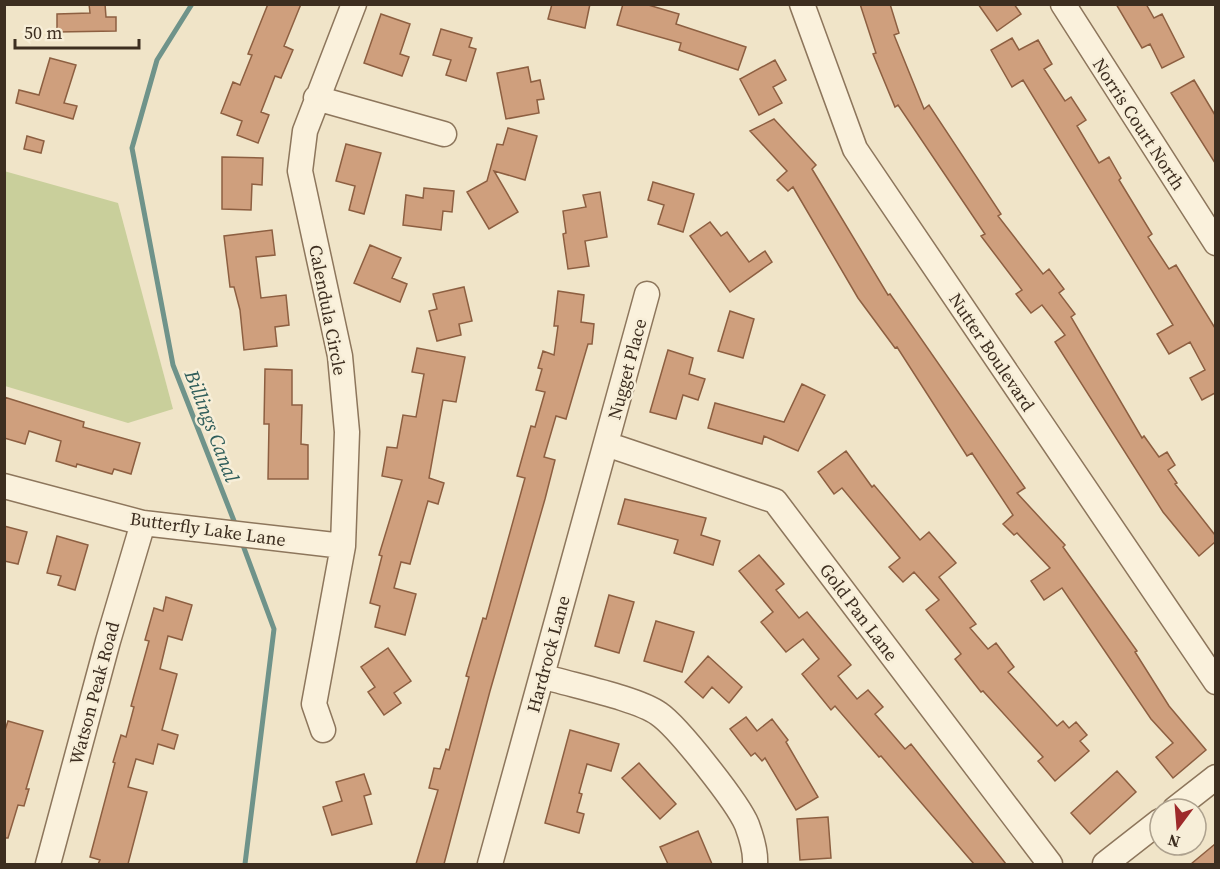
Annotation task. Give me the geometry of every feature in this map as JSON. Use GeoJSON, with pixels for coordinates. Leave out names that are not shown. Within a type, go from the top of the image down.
{"type":"FeatureCollection","features":[{"type":"Feature","properties":{"kind":"street","name":"Calendula Circle"},"geometry":{"type":"LineString","coordinates":[[323,730],[314,704],[343,546],[347,432],[340,356],[300,171],[305,131],[354,4]]}},
{"type":"Feature","properties":{"kind":"street","name":"Nutter Boulevard"},"geometry":{"type":"LineString","coordinates":[[802,4],[855,149],[1212,671]]}},
{"type":"Feature","properties":{"kind":"street","name":"Norris Court North"},"geometry":{"type":"LineString","coordinates":[[1063,4],[1215,243]]}},
{"type":"Feature","properties":{"kind":"street"},"geometry":{"type":"LineString","coordinates":[[316,98],[444,134]]}},
{"type":"Feature","properties":{"kind":"street","name":"Nugget Place"},"geometry":{"type":"LineString","coordinates":[[606,444],[647,294]]}},
{"type":"Feature","properties":{"kind":"street","name":"Hardrock Lane"},"geometry":{"type":"LineString","coordinates":[[490,864],[606,444]]}},
{"type":"Feature","properties":{"kind":"street","name":"Gold Pan Lane"},"geometry":{"type":"LineString","coordinates":[[606,444],[775,501],[1050,864]]}},
{"type":"Feature","properties":{"kind":"street","name":"Butterfly Lake Lane"},"geometry":{"type":"LineString","coordinates":[[4,486],[143,523],[343,546]]}},
{"type":"Feature","properties":{"kind":"street","name":"Watson Peak Road"},"geometry":{"type":"LineString","coordinates":[[48,864],[108,641],[143,523]]}},
{"type":"Feature","properties":{"kind":"street"},"geometry":{"type":"LineString","coordinates":[[542,676],[634,703],[658,713],[677,730],[746,823],[756,857],[755,864]]}},
{"type":"Feature","properties":{"kind":"street"},"geometry":{"type":"LineString","coordinates":[[1190,797],[1215,777]]}},
{"type":"Feature","properties":{"kind":"street"},"geometry":{"type":"LineString","coordinates":[[1105,864],[1148,830]]}},
{"type":"Feature","properties":{"kind":"green space"},"geometry":{"type":"Polygon","coordinates":[[[4,171],[118,203],[173,409],[128,423],[5,386],[4,171]]]}},
{"type":"Feature","properties":{"kind":"building"},"geometry":{"type":"Polygon","coordinates":[[[89,4],[105,4],[106,17],[116,17],[116,31],[57,32],[57,14],[90,13],[89,4]]]}},
{"type":"Feature","properties":{"kind":"building"},"geometry":{"type":"Polygon","coordinates":[[[268,4],[301,4],[284,46],[293,50],[281,78],[275,76],[261,112],[269,115],[258,143],[237,135],[242,121],[221,113],[233,82],[240,85],[252,55],[248,54],[268,4]]]}},
{"type":"Feature","properties":{"kind":"building"},"geometry":{"type":"Polygon","coordinates":[[[552,4],[590,4],[585,28],[548,19],[552,4]]]}},
{"type":"Feature","properties":{"kind":"building"},"geometry":{"type":"Polygon","coordinates":[[[623,4],[645,4],[679,14],[676,24],[746,47],[738,70],[679,50],[681,43],[617,25],[623,4]]]}},
{"type":"Feature","properties":{"kind":"building"},"geometry":{"type":"Polygon","coordinates":[[[860,4],[890,4],[899,33],[894,35],[924,109],[929,105],[1001,214],[998,216],[1043,274],[1049,269],[1064,289],[1059,293],[1075,314],[1071,317],[1142,438],[1144,436],[1159,457],[1167,452],[1175,465],[1168,470],[1177,483],[1175,484],[1215,535],[1215,542],[1199,556],[1163,512],[1055,342],[1065,335],[1042,305],[1031,313],[1016,294],[1022,290],[981,236],[985,234],[898,105],[895,107],[873,54],[876,53],[860,4]]]}},
{"type":"Feature","properties":{"kind":"building"},"geometry":{"type":"Polygon","coordinates":[[[978,4],[1014,4],[1021,14],[997,31],[978,4]]]}},
{"type":"Feature","properties":{"kind":"building"},"geometry":{"type":"Polygon","coordinates":[[[1116,4],[1146,4],[1154,18],[1162,14],[1184,57],[1162,68],[1150,44],[1142,48],[1116,4]]]}},
{"type":"Feature","properties":{"kind":"building"},"geometry":{"type":"Polygon","coordinates":[[[381,14],[410,24],[400,54],[409,57],[402,76],[364,63],[381,14]]]}},
{"type":"Feature","properties":{"kind":"building"},"geometry":{"type":"Polygon","coordinates":[[[441,29],[472,38],[469,47],[476,49],[466,81],[446,75],[451,60],[433,55],[441,29]]]}},
{"type":"Feature","properties":{"kind":"building"},"geometry":{"type":"Polygon","coordinates":[[[1012,38],[1019,50],[1038,40],[1052,64],[1044,69],[1065,101],[1071,97],[1086,120],[1077,126],[1099,163],[1109,157],[1121,178],[1119,180],[1152,234],[1148,237],[1169,269],[1176,265],[1215,328],[1215,393],[1202,400],[1190,378],[1205,370],[1190,342],[1169,354],[1157,334],[1173,325],[1023,80],[1012,87],[991,50],[1012,38]]]}},
{"type":"Feature","properties":{"kind":"building"},"geometry":{"type":"Polygon","coordinates":[[[50,58],[76,65],[64,103],[77,106],[73,119],[16,103],[19,90],[39,95],[50,58]]]}},
{"type":"Feature","properties":{"kind":"building"},"geometry":{"type":"Polygon","coordinates":[[[775,60],[786,80],[773,87],[782,103],[759,115],[740,79],[775,60]]]}},
{"type":"Feature","properties":{"kind":"building"},"geometry":{"type":"Polygon","coordinates":[[[528,67],[531,82],[540,80],[544,99],[537,100],[539,113],[506,119],[497,73],[528,67]]]}},
{"type":"Feature","properties":{"kind":"building"},"geometry":{"type":"Polygon","coordinates":[[[1194,80],[1215,115],[1215,163],[1171,93],[1194,80]]]}},
{"type":"Feature","properties":{"kind":"building"},"geometry":{"type":"Polygon","coordinates":[[[774,119],[816,165],[812,169],[888,295],[890,294],[1025,488],[1017,493],[1065,545],[1063,547],[1137,651],[1135,652],[1169,706],[1206,750],[1173,778],[1156,757],[1173,743],[1151,719],[1062,588],[1044,600],[1031,581],[1050,568],[1017,533],[1014,535],[1003,524],[1013,515],[972,453],[967,456],[897,347],[895,348],[858,298],[793,187],[788,191],[777,180],[787,171],[750,131],[774,119]]]}},
{"type":"Feature","properties":{"kind":"building"},"geometry":{"type":"Polygon","coordinates":[[[508,128],[537,136],[525,180],[494,171],[518,212],[489,229],[467,192],[487,181],[497,144],[503,145],[508,128]]]}},
{"type":"Feature","properties":{"kind":"building"},"geometry":{"type":"Polygon","coordinates":[[[27,136],[44,141],[41,153],[24,149],[27,136]]]}},
{"type":"Feature","properties":{"kind":"building"},"geometry":{"type":"Polygon","coordinates":[[[346,144],[381,153],[364,214],[349,210],[355,186],[336,181],[346,144]]]}},
{"type":"Feature","properties":{"kind":"building"},"geometry":{"type":"Polygon","coordinates":[[[222,157],[263,158],[262,185],[252,184],[251,210],[222,209],[222,157]]]}},
{"type":"Feature","properties":{"kind":"building"},"geometry":{"type":"Polygon","coordinates":[[[653,182],[694,194],[683,232],[658,224],[664,205],[648,200],[653,182]]]}},
{"type":"Feature","properties":{"kind":"building"},"geometry":{"type":"Polygon","coordinates":[[[424,188],[454,191],[452,212],[443,211],[441,230],[403,225],[406,195],[423,198],[424,188]]]}},
{"type":"Feature","properties":{"kind":"building"},"geometry":{"type":"Polygon","coordinates":[[[600,192],[607,237],[585,241],[589,266],[568,269],[563,234],[566,233],[563,211],[586,207],[583,195],[600,192]]]}},
{"type":"Feature","properties":{"kind":"building"},"geometry":{"type":"Polygon","coordinates":[[[710,222],[721,236],[727,232],[749,262],[765,251],[772,262],[730,292],[690,236],[710,222]]]}},
{"type":"Feature","properties":{"kind":"building"},"geometry":{"type":"Polygon","coordinates":[[[272,230],[275,255],[256,257],[261,298],[286,295],[289,325],[275,327],[277,346],[244,350],[240,310],[234,287],[230,287],[224,236],[272,230]]]}},
{"type":"Feature","properties":{"kind":"building"},"geometry":{"type":"Polygon","coordinates":[[[370,245],[401,258],[392,278],[407,284],[400,302],[354,283],[370,245]]]}},
{"type":"Feature","properties":{"kind":"building"},"geometry":{"type":"Polygon","coordinates":[[[464,287],[472,321],[459,324],[461,335],[437,341],[429,311],[437,309],[433,294],[464,287]]]}},
{"type":"Feature","properties":{"kind":"building"},"geometry":{"type":"Polygon","coordinates":[[[558,291],[584,295],[581,322],[594,324],[592,344],[588,344],[566,419],[556,416],[544,457],[555,460],[444,864],[416,864],[438,790],[429,788],[434,768],[440,769],[446,749],[449,750],[469,677],[466,676],[483,618],[486,619],[525,478],[517,476],[531,426],[535,427],[545,392],[536,390],[542,369],[538,368],[543,351],[554,355],[558,326],[554,326],[558,291]]]}},
{"type":"Feature","properties":{"kind":"building"},"geometry":{"type":"Polygon","coordinates":[[[730,311],[754,319],[743,358],[718,351],[730,311]]]}},
{"type":"Feature","properties":{"kind":"building"},"geometry":{"type":"Polygon","coordinates":[[[417,348],[465,357],[456,402],[443,400],[429,478],[444,483],[438,504],[428,501],[410,564],[401,562],[394,588],[416,594],[405,635],[375,627],[380,606],[370,603],[382,556],[379,555],[402,480],[382,476],[387,447],[397,448],[403,415],[416,417],[424,374],[412,372],[417,348]]]}},
{"type":"Feature","properties":{"kind":"building"},"geometry":{"type":"Polygon","coordinates":[[[668,350],[693,358],[689,374],[705,379],[698,400],[683,395],[676,419],[650,412],[668,350]]]}},
{"type":"Feature","properties":{"kind":"building"},"geometry":{"type":"Polygon","coordinates":[[[265,369],[292,370],[292,405],[302,405],[301,444],[308,445],[308,479],[268,479],[269,424],[264,424],[265,369]]]}},
{"type":"Feature","properties":{"kind":"building"},"geometry":{"type":"Polygon","coordinates":[[[802,384],[825,395],[798,451],[764,436],[762,444],[708,428],[715,403],[784,422],[802,384]]]}},
{"type":"Feature","properties":{"kind":"building"},"geometry":{"type":"Polygon","coordinates":[[[4,397],[84,422],[83,427],[140,443],[131,474],[114,469],[112,474],[77,464],[76,467],[56,461],[61,441],[29,431],[25,444],[4,438],[4,397]]]}},
{"type":"Feature","properties":{"kind":"building"},"geometry":{"type":"Polygon","coordinates":[[[846,451],[872,487],[874,485],[920,540],[929,532],[956,563],[939,577],[976,624],[970,628],[988,649],[996,643],[1014,667],[1008,672],[1057,726],[1063,721],[1069,728],[1076,722],[1087,735],[1080,741],[1089,751],[1055,781],[1038,761],[1043,757],[983,691],[981,692],[955,659],[961,654],[926,610],[939,600],[914,572],[903,582],[889,567],[900,558],[842,488],[834,494],[818,472],[846,451]]]}},
{"type":"Feature","properties":{"kind":"building"},"geometry":{"type":"Polygon","coordinates":[[[625,499],[706,518],[701,535],[720,541],[713,565],[674,553],[678,540],[618,524],[625,499]]]}},
{"type":"Feature","properties":{"kind":"building"},"geometry":{"type":"Polygon","coordinates":[[[4,526],[27,532],[18,564],[4,561],[4,526]]]}},
{"type":"Feature","properties":{"kind":"building"},"geometry":{"type":"Polygon","coordinates":[[[57,536],[88,545],[75,590],[58,585],[61,576],[47,573],[57,536]]]}},
{"type":"Feature","properties":{"kind":"building"},"geometry":{"type":"Polygon","coordinates":[[[759,555],[784,584],[776,590],[799,618],[807,612],[851,665],[838,676],[857,699],[868,690],[883,707],[875,714],[905,749],[911,744],[1006,864],[974,864],[881,756],[879,757],[835,706],[831,710],[802,674],[819,659],[803,639],[786,652],[761,622],[773,612],[739,571],[759,555]]]}},
{"type":"Feature","properties":{"kind":"building"},"geometry":{"type":"Polygon","coordinates":[[[609,595],[634,602],[619,653],[595,646],[609,595]]]}},
{"type":"Feature","properties":{"kind":"building"},"geometry":{"type":"Polygon","coordinates":[[[166,597],[192,605],[182,640],[168,636],[160,669],[177,674],[162,730],[178,735],[174,749],[158,744],[153,764],[136,759],[128,787],[147,792],[128,864],[98,864],[100,860],[90,857],[115,763],[113,762],[121,735],[126,737],[134,707],[131,706],[149,641],[145,640],[154,608],[163,611],[166,597]]]}},
{"type":"Feature","properties":{"kind":"building"},"geometry":{"type":"Polygon","coordinates":[[[656,621],[694,632],[682,672],[644,661],[656,621]]]}},
{"type":"Feature","properties":{"kind":"building"},"geometry":{"type":"Polygon","coordinates":[[[388,648],[411,681],[394,693],[401,703],[384,715],[368,692],[375,687],[361,667],[388,648]]]}},
{"type":"Feature","properties":{"kind":"building"},"geometry":{"type":"Polygon","coordinates":[[[708,656],[742,687],[729,703],[712,687],[703,698],[685,682],[708,656]]]}},
{"type":"Feature","properties":{"kind":"building"},"geometry":{"type":"Polygon","coordinates":[[[746,717],[757,731],[772,719],[788,740],[786,742],[818,797],[796,810],[765,758],[762,761],[755,753],[751,756],[730,729],[746,717]]]}},
{"type":"Feature","properties":{"kind":"building"},"geometry":{"type":"Polygon","coordinates":[[[8,721],[43,731],[26,789],[29,789],[24,806],[18,805],[8,838],[4,838],[4,733],[8,721]]]}},
{"type":"Feature","properties":{"kind":"building"},"geometry":{"type":"Polygon","coordinates":[[[570,730],[619,744],[611,771],[587,764],[579,793],[582,794],[577,812],[584,814],[579,833],[545,823],[570,730]]]}},
{"type":"Feature","properties":{"kind":"building"},"geometry":{"type":"Polygon","coordinates":[[[639,763],[676,804],[660,819],[622,778],[639,763]]]}},
{"type":"Feature","properties":{"kind":"building"},"geometry":{"type":"Polygon","coordinates":[[[1117,771],[1136,792],[1090,834],[1071,813],[1117,771]]]}},
{"type":"Feature","properties":{"kind":"building"},"geometry":{"type":"Polygon","coordinates":[[[364,774],[371,794],[364,796],[372,824],[332,835],[323,807],[342,801],[336,782],[364,774]]]}},
{"type":"Feature","properties":{"kind":"building"},"geometry":{"type":"Polygon","coordinates":[[[828,817],[831,858],[800,860],[797,819],[828,817]]]}},
{"type":"Feature","properties":{"kind":"building"},"geometry":{"type":"Polygon","coordinates":[[[698,831],[712,864],[668,864],[660,847],[698,831]]]}},
{"type":"Feature","properties":{"kind":"building"},"geometry":{"type":"Polygon","coordinates":[[[1215,844],[1215,864],[1191,864],[1199,857],[1208,857],[1208,850],[1215,844]]]}},
{"type":"Feature","properties":{"kind":"waterway","name":"Billings Canal"},"geometry":{"type":"LineString","coordinates":[[192,4],[157,60],[132,148],[173,365],[236,526]]}},
{"type":"Feature","properties":{"kind":"waterway","name":"Billings Canal"},"geometry":{"type":"LineString","coordinates":[[241,540],[274,629],[245,864]]}}]}
